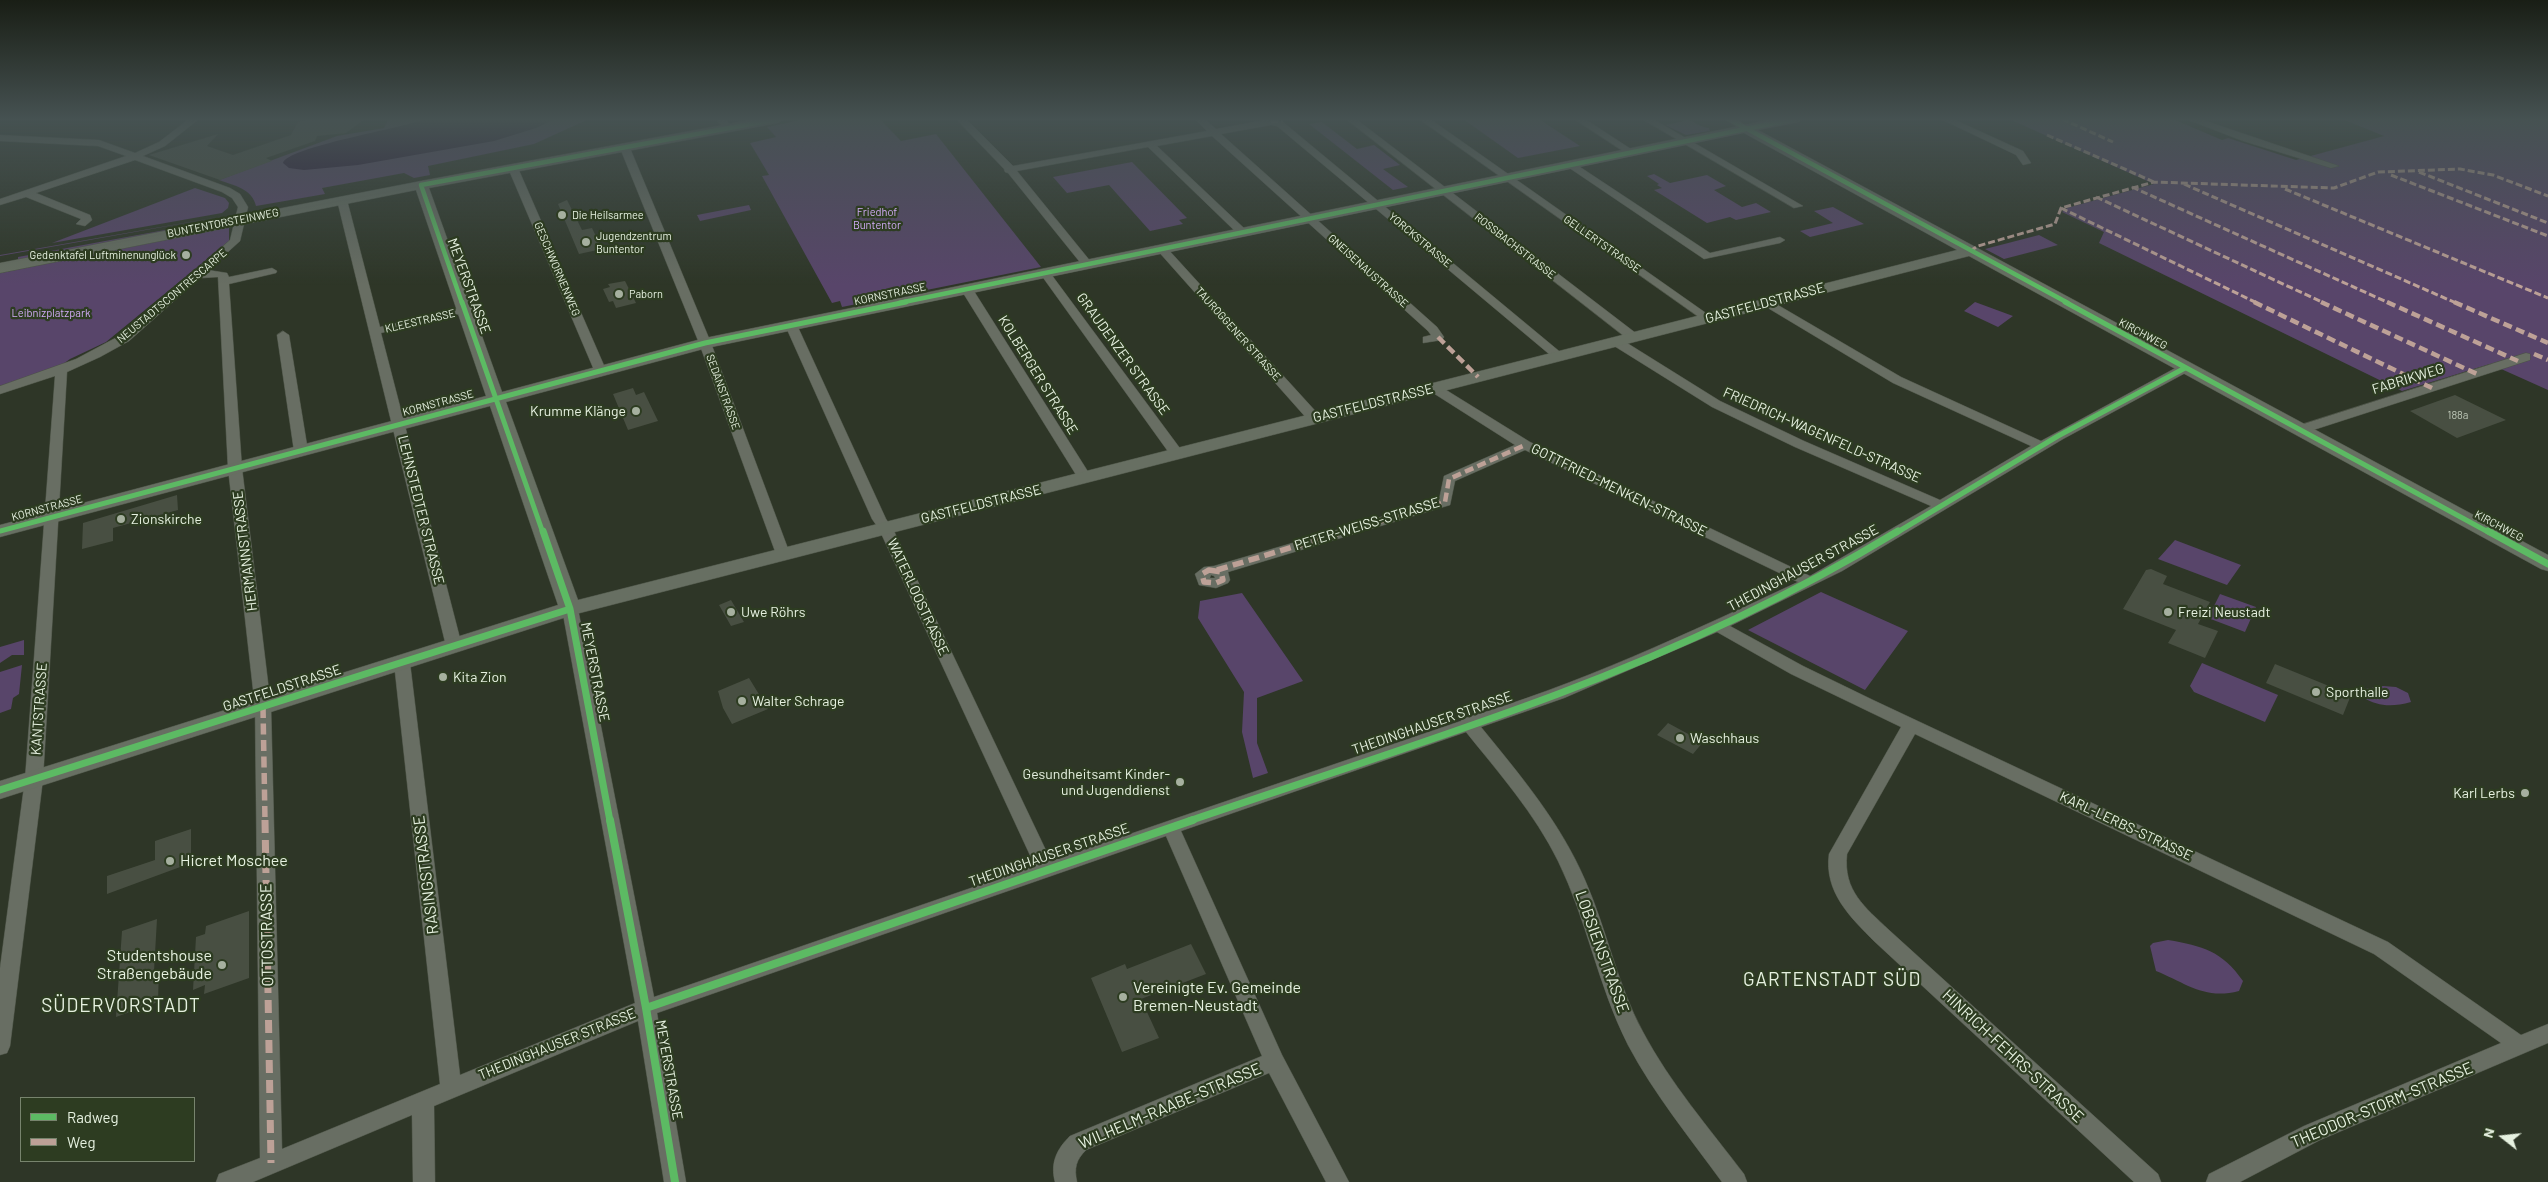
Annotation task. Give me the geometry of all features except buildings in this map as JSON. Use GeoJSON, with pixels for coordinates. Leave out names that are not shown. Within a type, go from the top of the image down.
{"type":"FeatureCollection","features":[{"type":"Feature","properties":{"kind":"street"},"geometry":{"type":"LineString","coordinates":[[0,202],[83,174]]}},
{"type":"Feature","properties":{"kind":"street"},"geometry":{"type":"LineString","coordinates":[[182,174],[226,190],[241,202],[242,217]]}},
{"type":"Feature","properties":{"kind":"street","name":"BUNTENTORSTEINWEG"},"geometry":{"type":"LineString","coordinates":[[242,217],[480,174]]}},
{"type":"Feature","properties":{"kind":"street","name":"GESCHWORNENWEG"},"geometry":{"type":"LineString","coordinates":[[516,174],[600,370]]}},
{"type":"Feature","properties":{"kind":"street","name":"SEDANSTRASSE"},"geometry":{"type":"LineString","coordinates":[[636,174],[705,343],[783,554]]}},
{"type":"Feature","properties":{"kind":"street"},"geometry":{"type":"LineString","coordinates":[[1011,174],[1087,264]]}},
{"type":"Feature","properties":{"kind":"street"},"geometry":{"type":"LineString","coordinates":[[1182,174],[1242,232]]}},
{"type":"Feature","properties":{"kind":"street","name":"GNEISENAUSTRASSE"},"geometry":{"type":"LineString","coordinates":[[1261,174],[1433,329],[1438,337],[1427,340]]}},
{"type":"Feature","properties":{"kind":"street","name":"YORCKSTRASSE"},"geometry":{"type":"LineString","coordinates":[[1343,174],[1559,356]]}},
{"type":"Feature","properties":{"kind":"street","name":"ROSSBACHSTRASSE"},"geometry":{"type":"LineString","coordinates":[[1422,174],[1633,337]]}},
{"type":"Feature","properties":{"kind":"street","name":"GELLERTSTRASSE"},"geometry":{"type":"LineString","coordinates":[[1502,174],[1707,318]]}},
{"type":"Feature","properties":{"kind":"street","name":"KORNSTRASSE"},"geometry":{"type":"LineString","coordinates":[[0,531],[705,343],[1526,174]]}},
{"type":"Feature","properties":{"kind":"street"},"geometry":{"type":"LineString","coordinates":[[1585,174],[1708,257],[1780,240]]}},
{"type":"Feature","properties":{"kind":"street"},"geometry":{"type":"LineString","coordinates":[[1742,174],[1798,206]]}},
{"type":"Feature","properties":{"kind":"street","name":"KIRCHWEG"},"geometry":{"type":"LineString","coordinates":[[1829,174],[2548,564]]}},
{"type":"Feature","properties":{"kind":"street","name":"BUNTENTORSTEINWEG"},"geometry":{"type":"LineString","coordinates":[[56,252],[395,187],[421,185]]}},
{"type":"Feature","properties":{"kind":"street","name":"MEYERSTRASSE"},"geometry":{"type":"LineString","coordinates":[[421,185],[570,609],[646,1008],[675,1182]]}},
{"type":"Feature","properties":{"kind":"street"},"geometry":{"type":"LineString","coordinates":[[26,193],[86,217],[87,220],[81,224]]}},
{"type":"Feature","properties":{"kind":"street","name":"LEHNSTEDTER STRASSE"},"geometry":{"type":"LineString","coordinates":[[342,200],[400,424],[454,646]]}},
{"type":"Feature","properties":{"kind":"street","name":"NEUSTADTSCONTRESCARPE"},"geometry":{"type":"LineString","coordinates":[[0,390],[61,370],[111,347],[125,338],[235,241],[242,217]]}},
{"type":"Feature","properties":{"kind":"street","name":"TAUROGGENER STRASSE"},"geometry":{"type":"LineString","coordinates":[[1162,249],[1314,418]]}},
{"type":"Feature","properties":{"kind":"street","name":"GASTFELDSTRASSE"},"geometry":{"type":"LineString","coordinates":[[0,790],[570,609],[1970,251]]}},
{"type":"Feature","properties":{"kind":"street"},"geometry":{"type":"LineString","coordinates":[[0,258],[56,252]]}},
{"type":"Feature","properties":{"kind":"street"},"geometry":{"type":"LineString","coordinates":[[0,268],[56,252]]}},
{"type":"Feature","properties":{"kind":"street","name":"HERMANNSTRASSE"},"geometry":{"type":"LineString","coordinates":[[216,258],[225,260],[223,278],[235,468],[263,707]]}},
{"type":"Feature","properties":{"kind":"street"},"geometry":{"type":"LineString","coordinates":[[197,275],[214,273],[223,278],[272,271]]}},
{"type":"Feature","properties":{"kind":"street","name":"GRAUDENZER STRASSE"},"geometry":{"type":"LineString","coordinates":[[1044,272],[1177,454]]}},
{"type":"Feature","properties":{"kind":"street","name":"KOLBERGER STRASSE"},"geometry":{"type":"LineString","coordinates":[[966,288],[1085,478]]}},
{"type":"Feature","properties":{"kind":"street"},"geometry":{"type":"LineString","coordinates":[[1767,303],[1897,380],[2041,446]]}},
{"type":"Feature","properties":{"kind":"street","name":"KLEESTRASSE"},"geometry":{"type":"LineString","coordinates":[[376,331],[464,310]]}},
{"type":"Feature","properties":{"kind":"street","name":"WATERLOOSTRASSE"},"geometry":{"type":"LineString","coordinates":[[792,324],[879,519],[886,529],[1046,869]]}},
{"type":"Feature","properties":{"kind":"street"},"geometry":{"type":"LineString","coordinates":[[283,335],[301,451]]}},
{"type":"Feature","properties":{"kind":"street","name":"FRIEDRICH-WAGENFELD-STRASSE"},"geometry":{"type":"LineString","coordinates":[[1615,342],[1662,373],[1715,403],[1788,439],[1942,506]]}},
{"type":"Feature","properties":{"kind":"street","name":"FABRIKWEG"},"geometry":{"type":"LineString","coordinates":[[2299,430],[2526,357]]}},
{"type":"Feature","properties":{"kind":"street","name":"THEDINGHAUSER STRASSE"},"geometry":{"type":"LineString","coordinates":[[227,1182],[646,1008],[1565,691],[1718,626],[1810,582],[2041,446],[2185,368]]}},
{"type":"Feature","properties":{"kind":"street","name":"KANTSTRASSE"},"geometry":{"type":"LineString","coordinates":[[0,1046],[34,779],[53,517],[61,370]]}},
{"type":"Feature","properties":{"kind":"street","name":"GOTTFRIED-MENKEN-STRASSE"},"geometry":{"type":"LineString","coordinates":[[1434,388],[1525,445],[1810,582]]}},
{"type":"Feature","properties":{"kind":"street","name":"PETER-WEISS-STRASSE"},"geometry":{"type":"LineString","coordinates":[[1218,570],[1445,502],[1449,479],[1525,445]]}},
{"type":"Feature","properties":{"kind":"street","name":"KARL-LERBS-STRASSE"},"geometry":{"type":"LineString","coordinates":[[1718,626],[1797,670],[2381,948],[2521,1046]]}},
{"type":"Feature","properties":{"kind":"street","name":"RASINGSTRASSE"},"geometry":{"type":"LineString","coordinates":[[402,663],[451,1088]]}},
{"type":"Feature","properties":{"kind":"street","name":"OTTOSTRASSE"},"geometry":{"type":"LineString","coordinates":[[263,707],[271,1163]]}},
{"type":"Feature","properties":{"kind":"street","name":"LOBSIENSTRASSE"},"geometry":{"type":"LineString","coordinates":[[1468,723],[1553,835],[1568,862],[1580,892],[1626,1019],[1652,1065],[1736,1182]]}},
{"type":"Feature","properties":{"kind":"street","name":"HINRICH-FEHRS-STRASSE"},"geometry":{"type":"LineString","coordinates":[[1911,725],[1838,854],[1835,866],[1837,881],[1844,897],[1882,936],[2150,1182]]}},
{"type":"Feature","properties":{"kind":"street"},"geometry":{"type":"LineString","coordinates":[[1170,826],[1274,1061],[1338,1182]]}},
{"type":"Feature","properties":{"kind":"street","name":"THEODOR-STORM-STRASSE"},"geometry":{"type":"LineString","coordinates":[[2217,1182],[2312,1133],[2548,1033]]}},
{"type":"Feature","properties":{"kind":"street","name":"WILHELM-RAABE-STRASSE"},"geometry":{"type":"LineString","coordinates":[[1066,1182],[1064,1174],[1066,1155],[1078,1143],[1274,1061]]}},
{"type":"Feature","properties":{"kind":"street"},"geometry":{"type":"LineString","coordinates":[[423,1099],[424,1182]]}},
{"type":"Feature","properties":{"kind":"green space"},"geometry":{"type":"Polygon","coordinates":[[[235,174],[398,174],[322,188],[325,194],[256,206],[251,195],[246,191],[219,180],[235,174]]]}},
{"type":"Feature","properties":{"kind":"green space"},"geometry":{"type":"Polygon","coordinates":[[[406,174],[430,175],[414,178],[406,174]]]}},
{"type":"Feature","properties":{"kind":"green space","name":"Friedhof Buntentor"},"geometry":{"type":"Polygon","coordinates":[[[968,174],[1041,267],[842,307],[840,301],[832,303],[762,176],[968,174]]]}},
{"type":"Feature","properties":{"kind":"green space"},"geometry":{"type":"Polygon","coordinates":[[[1068,174],[1144,174],[1187,218],[1179,220],[1183,224],[1150,231],[1109,185],[1067,193],[1053,177],[1068,174]]]}},
{"type":"Feature","properties":{"kind":"green space"},"geometry":{"type":"Polygon","coordinates":[[[1373,174],[1390,174],[1408,187],[1393,190],[1373,174]]]}},
{"type":"Feature","properties":{"kind":"green space"},"geometry":{"type":"Polygon","coordinates":[[[1654,174],[1670,183],[1707,175],[1726,186],[1714,190],[1742,207],[1756,203],[1771,212],[1736,220],[1730,217],[1707,223],[1654,190],[1662,188],[1647,176],[1654,174]]]}},
{"type":"Feature","properties":{"kind":"green space"},"geometry":{"type":"Polygon","coordinates":[[[2132,174],[2548,174],[2548,390],[2490,364],[2402,391],[2099,243],[2104,232],[2062,212],[2067,208],[2154,184],[2132,174]]]}},
{"type":"Feature","properties":{"kind":"green space"},"geometry":{"type":"Polygon","coordinates":[[[195,188],[225,198],[229,203],[228,208],[222,213],[52,243],[195,188]]]}},
{"type":"Feature","properties":{"kind":"green space"},"geometry":{"type":"Polygon","coordinates":[[[749,205],[751,210],[700,221],[697,215],[749,205]]]}},
{"type":"Feature","properties":{"kind":"green space"},"geometry":{"type":"Polygon","coordinates":[[[1833,207],[1864,224],[1810,237],[1800,231],[1833,223],[1814,211],[1833,207]]]}},
{"type":"Feature","properties":{"kind":"green space"},"geometry":{"type":"Polygon","coordinates":[[[224,216],[213,218],[0,256],[0,255],[224,216]]]}},
{"type":"Feature","properties":{"kind":"green space"},"geometry":{"type":"Polygon","coordinates":[[[214,221],[214,225],[18,263],[18,257],[214,221]]]}},
{"type":"Feature","properties":{"kind":"green space","name":"Leibnizplatzpark"},"geometry":{"type":"Polygon","coordinates":[[[229,227],[229,241],[106,342],[70,359],[59,367],[0,386],[0,273],[229,227]]]}},
{"type":"Feature","properties":{"kind":"green space"},"geometry":{"type":"Polygon","coordinates":[[[2039,235],[2058,245],[2004,259],[1985,249],[2039,235]]]}},
{"type":"Feature","properties":{"kind":"green space"},"geometry":{"type":"Polygon","coordinates":[[[1975,302],[2013,316],[1998,327],[1964,311],[1975,302]]]}},
{"type":"Feature","properties":{"kind":"green space"},"geometry":{"type":"Polygon","coordinates":[[[2175,540],[2241,565],[2227,585],[2158,559],[2175,540]]]}},
{"type":"Feature","properties":{"kind":"green space"},"geometry":{"type":"Polygon","coordinates":[[[1821,592],[1908,631],[1865,690],[1748,630],[1821,592]]]}},
{"type":"Feature","properties":{"kind":"green space"},"geometry":{"type":"Polygon","coordinates":[[[1242,593],[1303,681],[1257,698],[1257,743],[1268,773],[1253,778],[1242,732],[1244,692],[1198,618],[1200,601],[1242,593]]]}},
{"type":"Feature","properties":{"kind":"green space"},"geometry":{"type":"Polygon","coordinates":[[[2220,594],[2256,607],[2245,632],[2208,618],[2220,594]]]}},
{"type":"Feature","properties":{"kind":"green space"},"geometry":{"type":"Polygon","coordinates":[[[24,640],[24,655],[12,655],[0,663],[0,647],[24,640]]]}},
{"type":"Feature","properties":{"kind":"green space"},"geometry":{"type":"Polygon","coordinates":[[[2202,663],[2278,695],[2265,722],[2194,692],[2190,686],[2202,663]]]}},
{"type":"Feature","properties":{"kind":"green space"},"geometry":{"type":"Polygon","coordinates":[[[22,665],[19,694],[13,698],[11,709],[0,713],[0,672],[22,665]]]}},
{"type":"Feature","properties":{"kind":"green space"},"geometry":{"type":"Polygon","coordinates":[[[2383,686],[2396,687],[2408,693],[2411,702],[2386,705],[2374,703],[2362,697],[2365,689],[2383,686]]]}},
{"type":"Feature","properties":{"kind":"green space"},"geometry":{"type":"Polygon","coordinates":[[[2168,940],[2202,948],[2219,956],[2243,981],[2239,991],[2227,993],[2205,992],[2156,971],[2150,946],[2153,943],[2168,940]]]}},
{"type":"Feature","properties":{"kind":"tram line"},"geometry":{"type":"LineString","coordinates":[[0,264],[485,174]]}},
{"type":"Feature","properties":{"kind":"marked path"},"geometry":{"type":"LineString","coordinates":[[2136,174],[2154,182]]}},
{"type":"Feature","properties":{"kind":"marked path"},"geometry":{"type":"LineString","coordinates":[[1970,251],[1978,246],[2055,224],[2058,221],[2061,208],[2154,182],[2334,188],[2372,174]]}},
{"type":"Feature","properties":{"kind":"marked path"},"geometry":{"type":"LineString","coordinates":[[2424,174],[2548,223]]}},
{"type":"Feature","properties":{"kind":"marked path"},"geometry":{"type":"LineString","coordinates":[[2490,174],[2548,196]]}},
{"type":"Feature","properties":{"kind":"marked path"},"geometry":{"type":"LineString","coordinates":[[2391,175],[2548,236]]}},
{"type":"Feature","properties":{"kind":"marked path"},"geometry":{"type":"LineString","coordinates":[[2184,184],[2548,343]]}},
{"type":"Feature","properties":{"kind":"marked path"},"geometry":{"type":"LineString","coordinates":[[2132,187],[2518,361]]}},
{"type":"Feature","properties":{"kind":"marked path"},"geometry":{"type":"LineString","coordinates":[[2285,189],[2548,298]]}},
{"type":"Feature","properties":{"kind":"marked path"},"geometry":{"type":"LineString","coordinates":[[2096,197],[2477,374]]}},
{"type":"Feature","properties":{"kind":"marked path"},"geometry":{"type":"LineString","coordinates":[[2061,208],[2432,388]]}},
{"type":"Feature","properties":{"kind":"marked path"},"geometry":{"type":"LineString","coordinates":[[1438,337],[1478,377]]}},
{"type":"Feature","properties":{"kind":"marked path"},"geometry":{"type":"LineString","coordinates":[[2534,354],[2548,360]]}},
{"type":"Feature","properties":{"kind":"marked path"},"geometry":{"type":"LineString","coordinates":[[1217,570],[1445,502],[1449,479],[1525,445]]}},
{"type":"Feature","properties":{"kind":"marked path"},"geometry":{"type":"LineString","coordinates":[[1209,570],[1221,572],[1223,580],[1216,583],[1204,582],[1202,574],[1209,570]]}},
{"type":"Feature","properties":{"kind":"marked path"},"geometry":{"type":"LineString","coordinates":[[263,707],[271,1163]]}},
{"type":"Feature","properties":{"kind":"cycle path"},"geometry":{"type":"LineString","coordinates":[[480,174],[421,185],[570,609],[646,1008],[675,1182]]}},
{"type":"Feature","properties":{"kind":"cycle path"},"geometry":{"type":"LineString","coordinates":[[0,531],[705,343],[1526,174]]}},
{"type":"Feature","properties":{"kind":"cycle path"},"geometry":{"type":"LineString","coordinates":[[1831,174],[2548,564]]}},
{"type":"Feature","properties":{"kind":"cycle path"},"geometry":{"type":"LineString","coordinates":[[646,1008],[1558,694],[1660,652],[1837,568],[2058,436],[2185,368]]}},
{"type":"Feature","properties":{"kind":"cycle path"},"geometry":{"type":"LineString","coordinates":[[0,790],[570,609]]}},
{"type":"Feature","properties":{"kind":"place","name":"Die Heilsarmee"},"geometry":{"type":"Point","coordinates":[562,215]}},
{"type":"Feature","properties":{"kind":"place","name":"Jugendzentrum Buntentor"},"geometry":{"type":"Point","coordinates":[586,242]}},
{"type":"Feature","properties":{"kind":"place","name":"Gedenktafel Luftminenunglück"},"geometry":{"type":"Point","coordinates":[186,255]}},
{"type":"Feature","properties":{"kind":"place","name":"Paborn"},"geometry":{"type":"Point","coordinates":[619,294]}},
{"type":"Feature","properties":{"kind":"place","name":"Krumme Klänge"},"geometry":{"type":"Point","coordinates":[636,411]}},
{"type":"Feature","properties":{"kind":"place","name":"Zionskirche"},"geometry":{"type":"Point","coordinates":[121,519]}},
{"type":"Feature","properties":{"kind":"place","name":"Uwe Röhrs"},"geometry":{"type":"Point","coordinates":[731,612]}},
{"type":"Feature","properties":{"kind":"place","name":"Freizi Neustadt"},"geometry":{"type":"Point","coordinates":[2168,612]}},
{"type":"Feature","properties":{"kind":"place","name":"Kita Zion"},"geometry":{"type":"Point","coordinates":[443,677]}},
{"type":"Feature","properties":{"kind":"place","name":"Sporthalle"},"geometry":{"type":"Point","coordinates":[2316,692]}},
{"type":"Feature","properties":{"kind":"place","name":"Walter Schrage"},"geometry":{"type":"Point","coordinates":[742,701]}},
{"type":"Feature","properties":{"kind":"place","name":"Waschhaus"},"geometry":{"type":"Point","coordinates":[1680,738]}},
{"type":"Feature","properties":{"kind":"place","name":"Gesundheitsamt Kinder- und Jugenddienst"},"geometry":{"type":"Point","coordinates":[1180,782]}},
{"type":"Feature","properties":{"kind":"place","name":"Karl Lerbs"},"geometry":{"type":"Point","coordinates":[2525,793]}},
{"type":"Feature","properties":{"kind":"place","name":"Hicret Moschee"},"geometry":{"type":"Point","coordinates":[170,861]}},
{"type":"Feature","properties":{"kind":"place","name":"Studentshouse Straßengebäude"},"geometry":{"type":"Point","coordinates":[222,965]}},
{"type":"Feature","properties":{"kind":"place","name":"Vereinigte Ev. Gemeinde Bremen-Neustadt"},"geometry":{"type":"Point","coordinates":[1123,997]}},
{"type":"Feature","properties":{"kind":"district","name":"GARTENSTADT SÜD"},"geometry":{"type":"Point","coordinates":[1832,980]}},
{"type":"Feature","properties":{"kind":"district","name":"SÜDERVORSTADT"},"geometry":{"type":"Point","coordinates":[121,1006]}}]}
